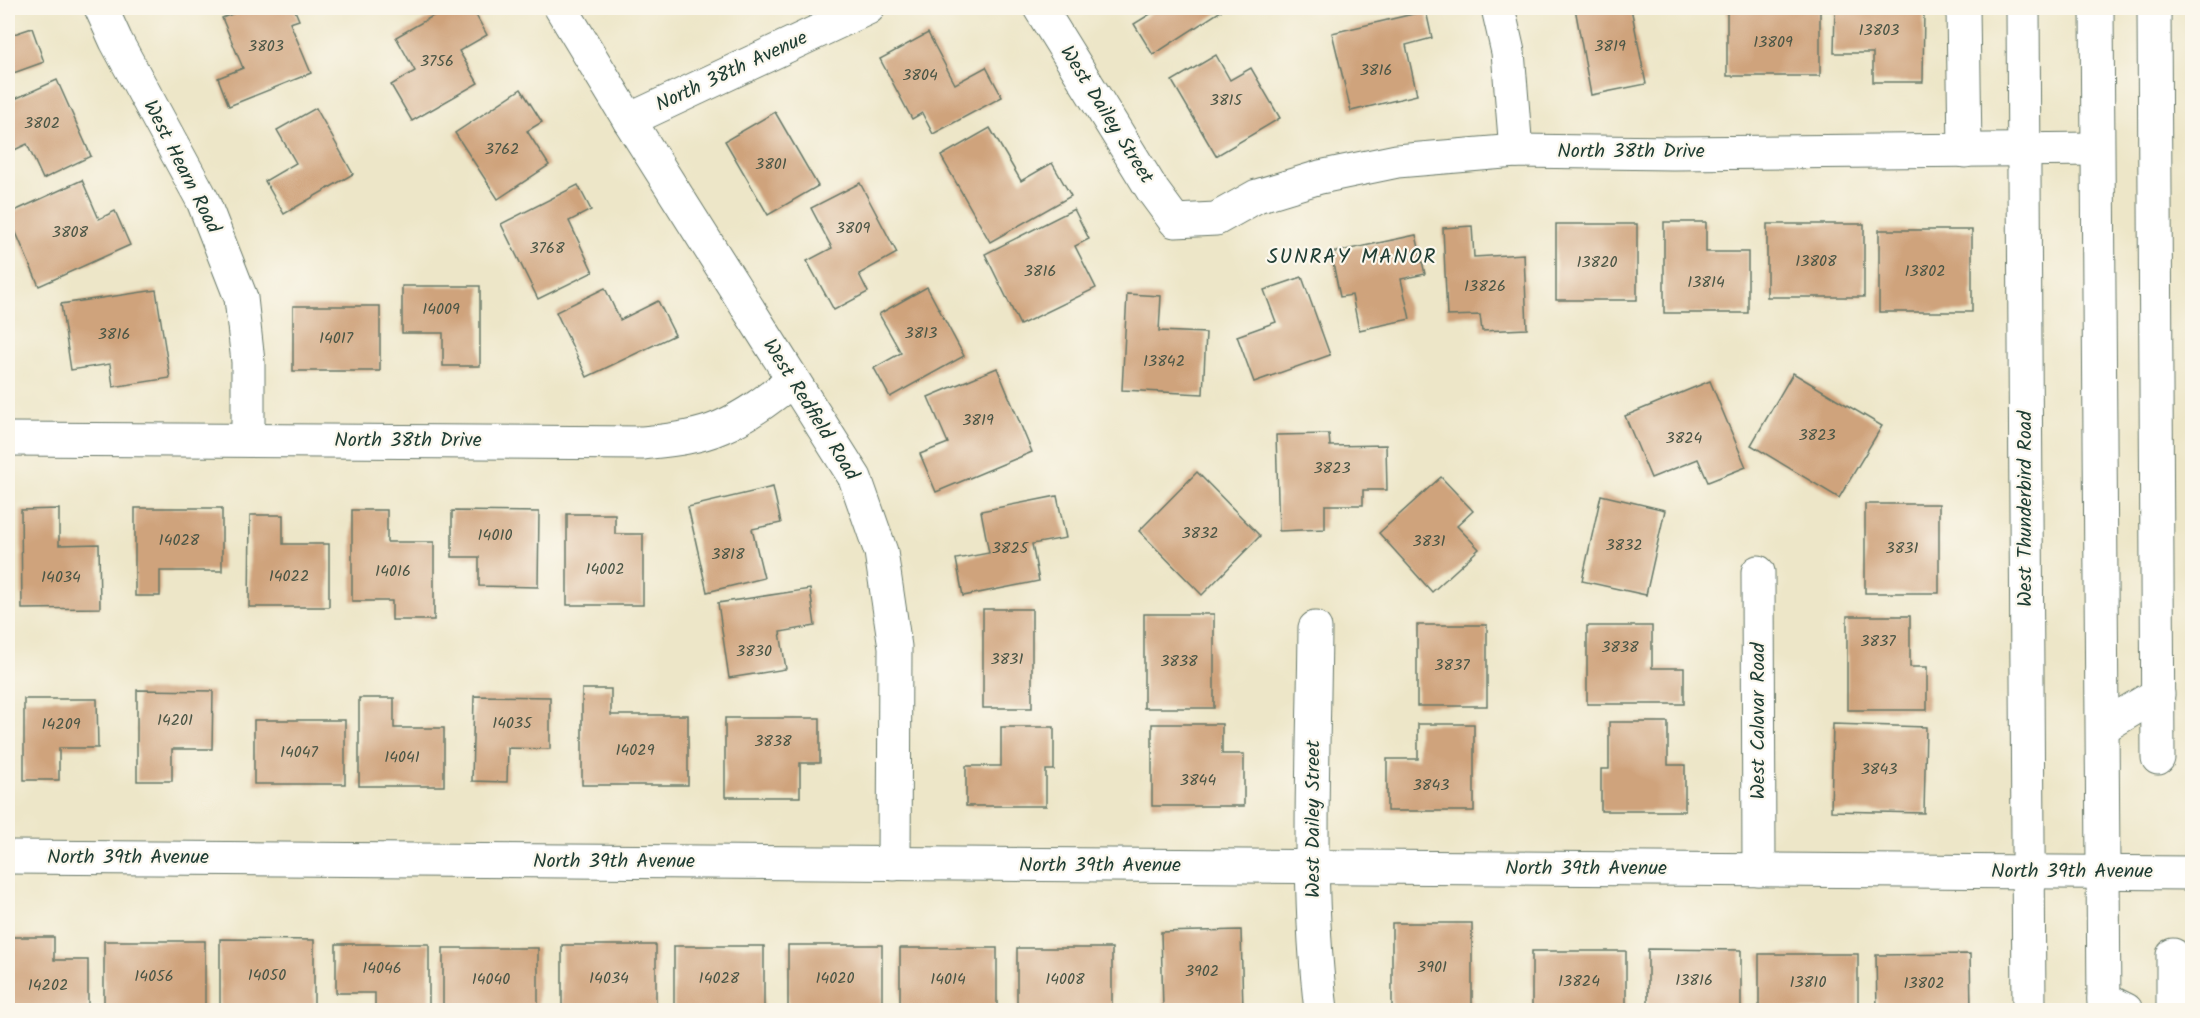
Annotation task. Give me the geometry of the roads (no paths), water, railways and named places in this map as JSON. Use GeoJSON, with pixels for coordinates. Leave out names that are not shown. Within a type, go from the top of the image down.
{"type":"FeatureCollection","features":[{"type":"Feature","properties":{"kind":"street","name":"West Hearn Road"},"geometry":{"type":"LineString","coordinates":[[102,8],[116,41],[202,201],[241,298],[248,362],[248,440]]}},
{"type":"Feature","properties":{"kind":"street","name":"West Redfield Road"},"geometry":{"type":"LineString","coordinates":[[561,8],[792,381],[855,478],[881,552],[895,647],[894,864]]}},
{"type":"Feature","properties":{"kind":"street","name":"North 38th Avenue"},"geometry":{"type":"LineString","coordinates":[[629,120],[868,8]]}},
{"type":"Feature","properties":{"kind":"street","name":"West Dailey Street"},"geometry":{"type":"LineString","coordinates":[[1040,8],[1147,181],[1175,221]]}},
{"type":"Feature","properties":{"kind":"street"},"geometry":{"type":"LineString","coordinates":[[1498,8],[1508,52],[1516,151]]}},
{"type":"Feature","properties":{"kind":"street"},"geometry":{"type":"LineString","coordinates":[[1963,8],[1965,152]]}},
{"type":"Feature","properties":{"kind":"street","name":"West Thunderbird Road"},"geometry":{"type":"LineString","coordinates":[[2023,8],[2029,1011]]}},
{"type":"Feature","properties":{"kind":"street"},"geometry":{"type":"LineString","coordinates":[[2097,8],[2104,872],[2111,1007]]}},
{"type":"Feature","properties":{"kind":"street"},"geometry":{"type":"LineString","coordinates":[[2154,8],[2158,758]]}},
{"type":"Feature","properties":{"kind":"street","name":"North 38th Drive"},"geometry":{"type":"LineString","coordinates":[[1175,221],[1216,219],[1257,196],[1331,174],[1396,161],[1516,151],[1965,152],[2097,149]]}},
{"type":"Feature","properties":{"kind":"street","name":"North 38th Drive"},"geometry":{"type":"LineString","coordinates":[[8,439],[607,444],[653,442],[683,439],[722,427],[765,402],[792,381]]}},
{"type":"Feature","properties":{"kind":"street","name":"West Calavar Road"},"geometry":{"type":"LineString","coordinates":[[1758,573],[1759,870]]}},
{"type":"Feature","properties":{"kind":"street","name":"West Dailey Street"},"geometry":{"type":"LineString","coordinates":[[1315,628],[1313,867],[1316,964],[1322,1011]]}},
{"type":"Feature","properties":{"kind":"street"},"geometry":{"type":"LineString","coordinates":[[2103,727],[2158,694]]}},
{"type":"Feature","properties":{"kind":"street","name":"North 39th Avenue"},"geometry":{"type":"LineString","coordinates":[[8,857],[2193,873]]}},
{"type":"Feature","properties":{"kind":"street"},"geometry":{"type":"LineString","coordinates":[[2173,955],[2173,1011]]}},
{"type":"Feature","properties":{"kind":"district","name":"SUNRAY MANOR"},"geometry":{"type":"Point","coordinates":[1352,257]}}]}
